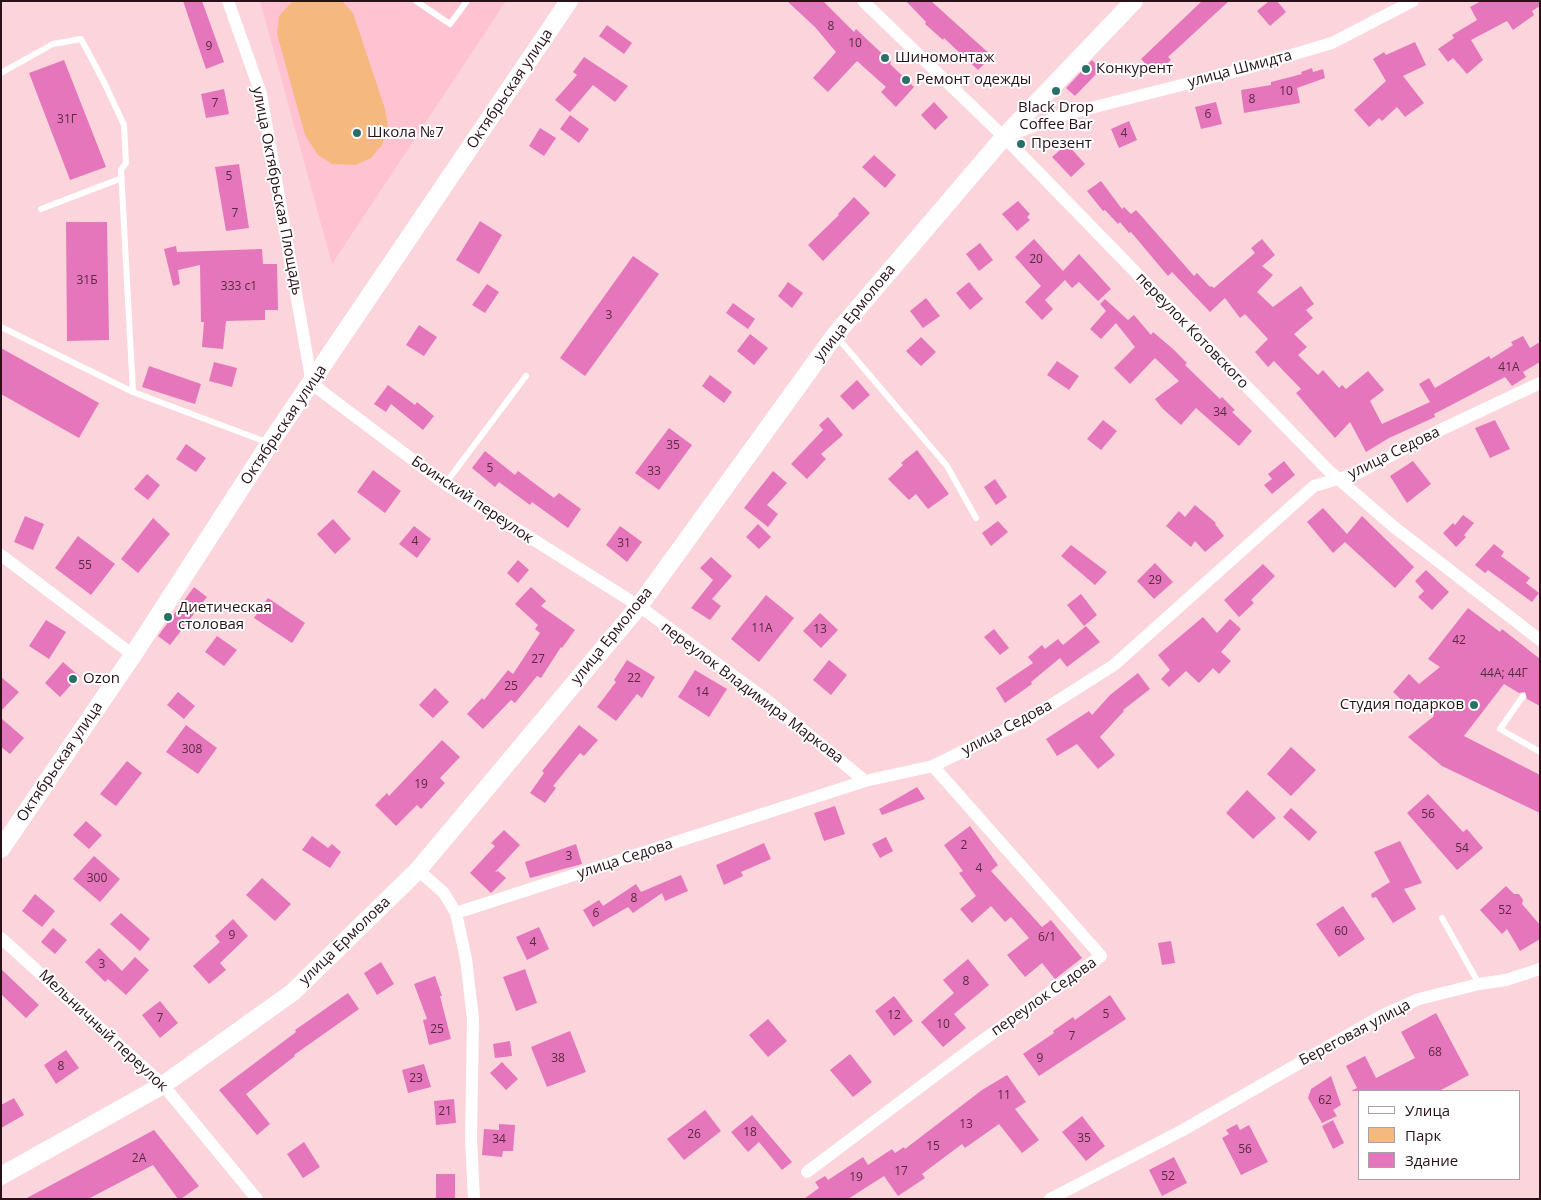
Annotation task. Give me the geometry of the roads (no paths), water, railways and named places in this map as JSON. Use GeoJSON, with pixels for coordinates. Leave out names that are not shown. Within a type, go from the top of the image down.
{"type":"FeatureCollection","features":[{"type":"Feature","properties":{"kind":"street","name":"улица Октябрьская Площадь"},"geometry":{"type":"LineString","coordinates":[[228,1],[261,94],[312,384]]}},
{"type":"Feature","properties":{"kind":"street","name":"Октябрьская улица"},"geometry":{"type":"LineString","coordinates":[[1,849],[133,655],[270,443],[312,384],[569,1]]}},
{"type":"Feature","properties":{"kind":"street","name":"переулок Котовского"},"geometry":{"type":"LineString","coordinates":[[863,1],[1004,138],[1328,470],[1394,527],[1540,640]]}},
{"type":"Feature","properties":{"kind":"street","name":"улица Ермолова"},"geometry":{"type":"LineString","coordinates":[[1,1176],[163,1085],[292,992],[418,870],[638,606],[835,334],[1004,138],[1134,1]]}},
{"type":"Feature","properties":{"kind":"street","name":"улица Шмидта"},"geometry":{"type":"LineString","coordinates":[[1004,138],[1063,115],[1237,70],[1332,42],[1413,1]]}},
{"type":"Feature","properties":{"kind":"street","name":"Боинский переулок"},"geometry":{"type":"LineString","coordinates":[[312,384],[445,484],[638,606]]}},
{"type":"Feature","properties":{"kind":"street","name":"улица Седова"},"geometry":{"type":"LineString","coordinates":[[456,913],[865,781],[933,766],[1032,717],[1114,665],[1314,486],[1358,473],[1436,432],[1540,384]]}},
{"type":"Feature","properties":{"kind":"street"},"geometry":{"type":"LineString","coordinates":[[1,555],[133,655]]}},
{"type":"Feature","properties":{"kind":"street","name":"переулок Владимира Маркова"},"geometry":{"type":"LineString","coordinates":[[638,606],[764,698],[865,781]]}},
{"type":"Feature","properties":{"kind":"street","name":"переулок Седова"},"geometry":{"type":"LineString","coordinates":[[806,1172],[972,1048],[1101,956],[933,766]]}},
{"type":"Feature","properties":{"kind":"street"},"geometry":{"type":"LineString","coordinates":[[418,870],[444,894],[456,913],[466,959],[473,1020],[471,1139],[474,1199]]}},
{"type":"Feature","properties":{"kind":"street","name":"Мельничный переулок"},"geometry":{"type":"LineString","coordinates":[[1,938],[163,1085],[257,1199]]}},
{"type":"Feature","properties":{"kind":"street","name":"Береговая улица"},"geometry":{"type":"LineString","coordinates":[[1050,1199],[1183,1130],[1383,1015],[1419,999],[1479,984],[1506,980],[1540,969]]}},
{"type":"Feature","properties":{"kind":"lane"},"geometry":{"type":"LineString","coordinates":[[416,1],[450,24],[467,1]]}},
{"type":"Feature","properties":{"kind":"lane"},"geometry":{"type":"LineString","coordinates":[[1,74],[53,44],[81,39],[104,82],[124,126],[126,163],[121,170],[133,392]]}},
{"type":"Feature","properties":{"kind":"lane"},"geometry":{"type":"LineString","coordinates":[[41,209],[122,178]]}},
{"type":"Feature","properties":{"kind":"lane"},"geometry":{"type":"LineString","coordinates":[[1,327],[133,392],[270,443]]}},
{"type":"Feature","properties":{"kind":"lane"},"geometry":{"type":"LineString","coordinates":[[835,334],[947,466],[976,518]]}},
{"type":"Feature","properties":{"kind":"lane"},"geometry":{"type":"LineString","coordinates":[[445,484],[526,376]]}},
{"type":"Feature","properties":{"kind":"lane"},"geometry":{"type":"LineString","coordinates":[[1523,696],[1500,730],[1540,752]]}},
{"type":"Feature","properties":{"kind":"lane"},"geometry":{"type":"LineString","coordinates":[[1442,918],[1479,984]]}},
{"type":"Feature","properties":{"kind":"place","name":"Шиномонтаж"},"geometry":{"type":"Point","coordinates":[885,58]}},
{"type":"Feature","properties":{"kind":"place","name":"Конкурент"},"geometry":{"type":"Point","coordinates":[1086,69]}},
{"type":"Feature","properties":{"kind":"place","name":"Ремонт одежды"},"geometry":{"type":"Point","coordinates":[906,80]}},
{"type":"Feature","properties":{"kind":"place","name":"Black Drop Coffee Bar"},"geometry":{"type":"Point","coordinates":[1056,91]}},
{"type":"Feature","properties":{"kind":"place","name":"Школа №7"},"geometry":{"type":"Point","coordinates":[357,133]}},
{"type":"Feature","properties":{"kind":"place","name":"Презент"},"geometry":{"type":"Point","coordinates":[1021,144]}},
{"type":"Feature","properties":{"kind":"place","name":"Диетическая столовая"},"geometry":{"type":"Point","coordinates":[168,617]}},
{"type":"Feature","properties":{"kind":"place","name":"Ozon"},"geometry":{"type":"Point","coordinates":[73,679]}},
{"type":"Feature","properties":{"kind":"place","name":"Студия подарков"},"geometry":{"type":"Point","coordinates":[1474,705]}}]}
